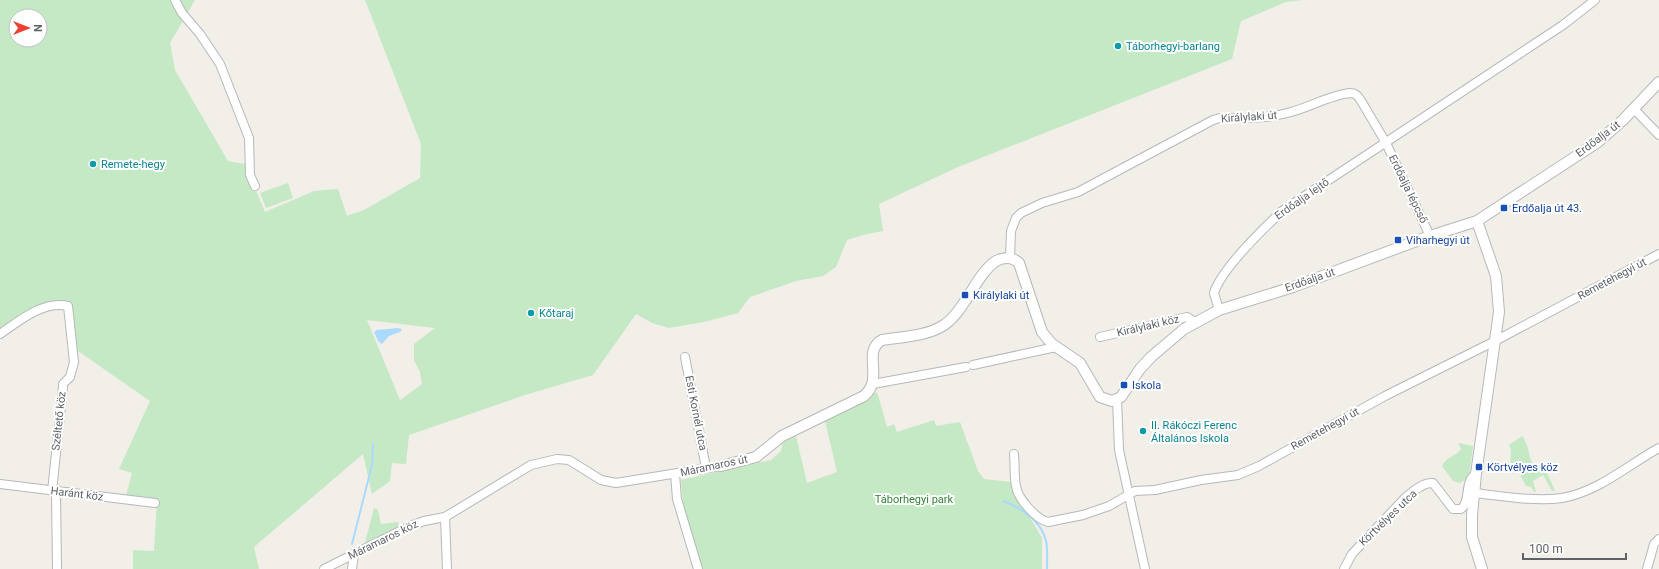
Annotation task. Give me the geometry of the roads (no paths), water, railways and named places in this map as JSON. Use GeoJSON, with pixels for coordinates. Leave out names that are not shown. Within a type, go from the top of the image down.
{"type":"FeatureCollection","features":[{"type":"Feature","properties":{"kind":"street"},"geometry":{"type":"LineString","coordinates":[[175,0],[220,64],[250,138],[250,175],[255,186]]}},
{"type":"Feature","properties":{"kind":"street"},"geometry":{"type":"LineString","coordinates":[[1386,143],[1564,25],[1595,0]]}},
{"type":"Feature","properties":{"kind":"street","name":"Erdőalja út"},"geometry":{"type":"LineString","coordinates":[[1117,400],[1126,391],[1140,369],[1151,358],[1195,322],[1219,310],[1300,284],[1430,236],[1477,221],[1598,142],[1634,109],[1659,82]]}},
{"type":"Feature","properties":{"kind":"street","name":"Királylaki út"},"geometry":{"type":"LineString","coordinates":[[1010,258],[1011,231],[1016,218],[1021,213],[1042,203],[1083,189],[1213,120],[1220,118],[1269,117],[1290,113],[1334,97],[1351,93],[1358,95],[1386,143]]}},
{"type":"Feature","properties":{"kind":"street"},"geometry":{"type":"LineString","coordinates":[[1634,109],[1659,135]]}},
{"type":"Feature","properties":{"kind":"street"},"geometry":{"type":"LineString","coordinates":[[1379,130],[1389,135],[1401,133]]}},
{"type":"Feature","properties":{"kind":"street","name":"Erdőalja lépcső"},"geometry":{"type":"LineString","coordinates":[[1386,143],[1430,236]]}},
{"type":"Feature","properties":{"kind":"street","name":"Erdőalja lejtő"},"geometry":{"type":"LineString","coordinates":[[1219,310],[1214,293],[1216,285],[1265,227],[1298,200],[1386,143]]}},
{"type":"Feature","properties":{"kind":"street"},"geometry":{"type":"LineString","coordinates":[[1477,221],[1496,276],[1499,312],[1474,493],[1472,537],[1482,569]]}},
{"type":"Feature","properties":{"kind":"street","name":"Remetehegyi út"},"geometry":{"type":"LineString","coordinates":[[1014,454],[1017,490],[1028,505],[1043,521],[1048,522],[1083,515],[1109,506],[1135,491],[1155,490],[1246,472],[1385,396],[1495,341],[1659,254]]}},
{"type":"Feature","properties":{"kind":"street"},"geometry":{"type":"LineString","coordinates":[[1056,347],[970,366],[873,384],[872,353],[878,343],[882,340],[927,332],[943,326],[955,315],[990,267],[1003,258],[1010,258],[1018,263],[1039,324],[1047,339],[1080,363],[1100,397],[1112,401],[1117,400],[1117,436],[1128,495],[1145,569]]}},
{"type":"Feature","properties":{"kind":"street","name":"Széltető köz"},"geometry":{"type":"LineString","coordinates":[[0,334],[38,310],[62,304],[68,306],[74,362],[70,377],[63,384],[62,388],[54,491],[56,569]]}},
{"type":"Feature","properties":{"kind":"street","name":"Királylaki köz"},"geometry":{"type":"LineString","coordinates":[[1100,337],[1187,317],[1195,322]]}},
{"type":"Feature","properties":{"kind":"street","name":"Esti Kornél utca"},"geometry":{"type":"LineString","coordinates":[[685,357],[706,468]]}},
{"type":"Feature","properties":{"kind":"street","name":"Máramaros út"},"geometry":{"type":"LineString","coordinates":[[445,517],[531,465],[557,459],[569,460],[601,480],[616,482],[722,466],[756,457],[782,436],[864,396],[870,391],[873,384]]}},
{"type":"Feature","properties":{"kind":"street"},"geometry":{"type":"LineString","coordinates":[[1474,493],[1540,499],[1568,496],[1594,487],[1659,448]]}},
{"type":"Feature","properties":{"kind":"street"},"geometry":{"type":"LineString","coordinates":[[675,474],[677,499],[698,569]]}},
{"type":"Feature","properties":{"kind":"street","name":"Körtvélyes utca"},"geometry":{"type":"LineString","coordinates":[[1344,569],[1352,554],[1405,498],[1415,490],[1429,482],[1433,483],[1453,509],[1461,509],[1465,504],[1469,481],[1476,474]]}},
{"type":"Feature","properties":{"kind":"street","name":"Haránt köz"},"geometry":{"type":"LineString","coordinates":[[0,484],[155,503]]}},
{"type":"Feature","properties":{"kind":"street"},"geometry":{"type":"LineString","coordinates":[[445,517],[447,569]]}},
{"type":"Feature","properties":{"kind":"street","name":"Máramaros köz"},"geometry":{"type":"LineString","coordinates":[[324,569],[408,527],[424,521],[445,517]]}},
{"type":"Feature","properties":{"kind":"street"},"geometry":{"type":"LineString","coordinates":[[1647,569],[1654,544],[1659,539]]}},
{"type":"Feature","properties":{"kind":"street"},"geometry":{"type":"LineString","coordinates":[[352,569],[354,554]]}},
{"type":"Feature","properties":{"kind":"water"},"geometry":{"type":"Polygon","coordinates":[[[402,329],[400,332],[389,336],[382,344],[378,341],[374,332],[377,330],[402,329]]]}},
{"type":"Feature","properties":{"kind":"waterway"},"geometry":{"type":"LineString","coordinates":[[352,544],[372,465],[373,444]]}},
{"type":"Feature","properties":{"kind":"waterway"},"geometry":{"type":"LineString","coordinates":[[1004,501],[1030,516],[1040,527],[1047,544],[1047,569]]}},
{"type":"Feature","properties":{"kind":"place","name":"Táborhegyi-barlang"},"geometry":{"type":"Point","coordinates":[1118,46]}},
{"type":"Feature","properties":{"kind":"place","name":"Remete-hegy"},"geometry":{"type":"Point","coordinates":[93,164]}},
{"type":"Feature","properties":{"kind":"place","name":"Erdőalja út 43."},"geometry":{"type":"Point","coordinates":[1504,208]}},
{"type":"Feature","properties":{"kind":"place","name":"Viharhegyi út"},"geometry":{"type":"Point","coordinates":[1398,240]}},
{"type":"Feature","properties":{"kind":"place","name":"Királylaki út"},"geometry":{"type":"Point","coordinates":[965,295]}},
{"type":"Feature","properties":{"kind":"place","name":"Kőtaraj"},"geometry":{"type":"Point","coordinates":[531,313]}},
{"type":"Feature","properties":{"kind":"place","name":"Iskola"},"geometry":{"type":"Point","coordinates":[1124,385]}},
{"type":"Feature","properties":{"kind":"place","name":"II. Rákóczi Ferenc Általános Iskola"},"geometry":{"type":"Point","coordinates":[1143,431]}},
{"type":"Feature","properties":{"kind":"place","name":"Körtvélyes köz"},"geometry":{"type":"Point","coordinates":[1479,467]}},
{"type":"Feature","properties":{"kind":"park label","name":"Táborhegyi park"},"geometry":{"type":"Point","coordinates":[914,499]}}]}
